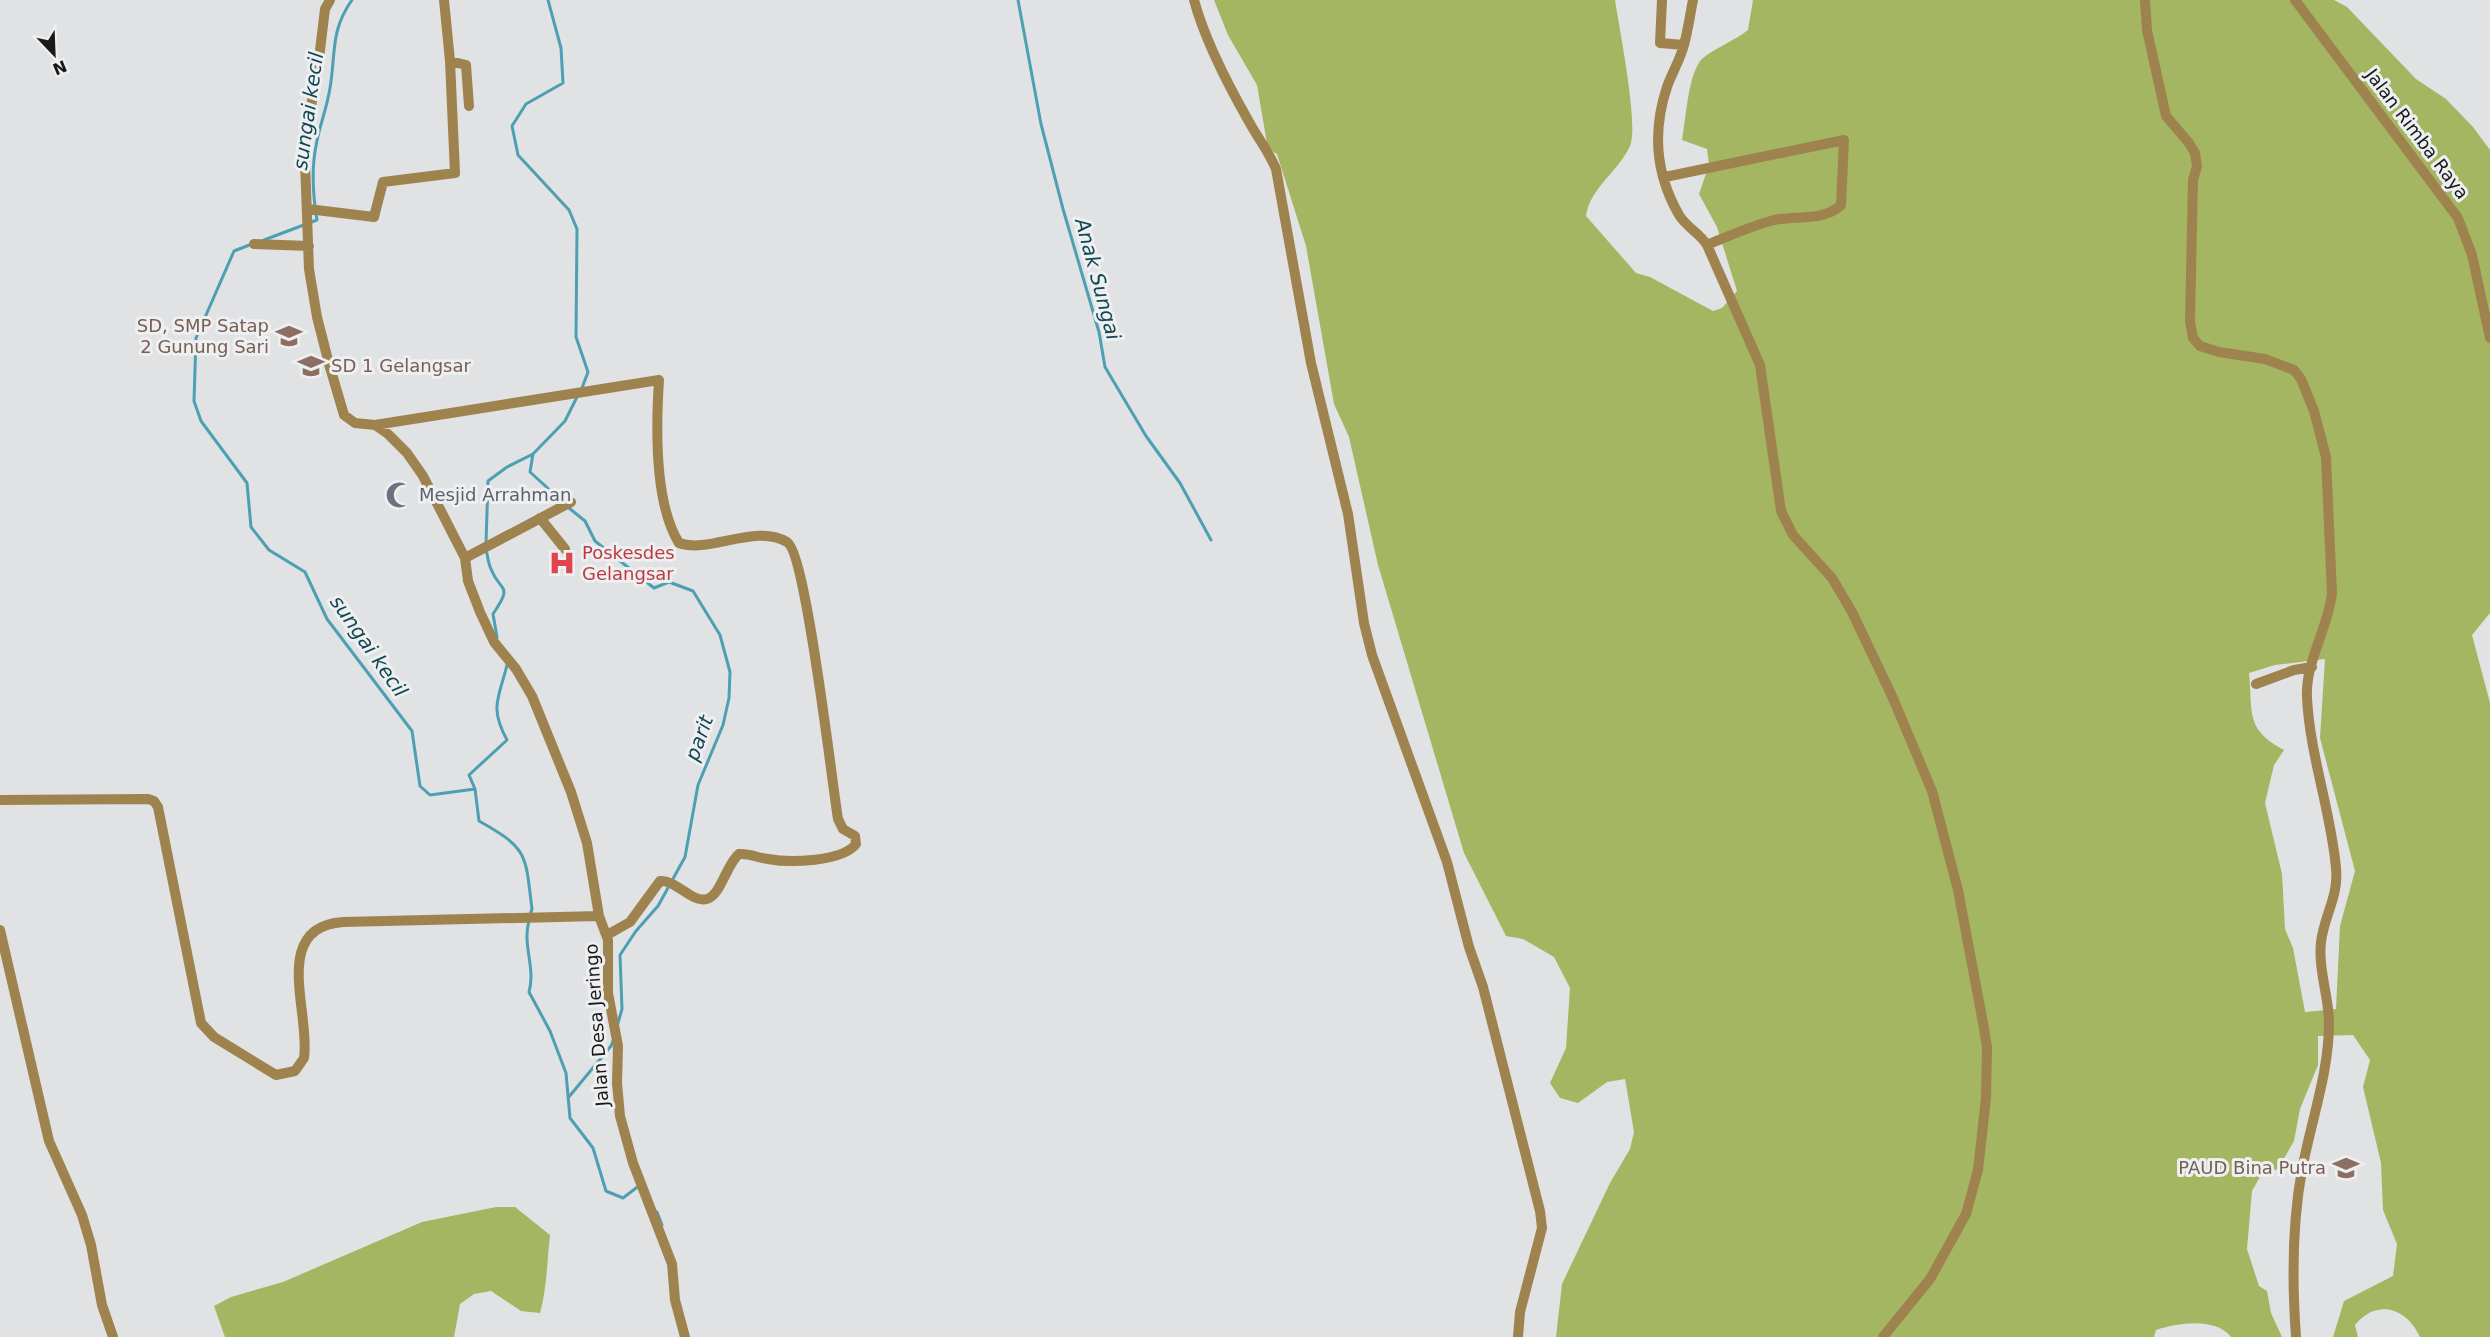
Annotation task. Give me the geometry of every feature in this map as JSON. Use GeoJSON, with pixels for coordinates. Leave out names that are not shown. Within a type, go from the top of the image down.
{"type":"FeatureCollection","features":[{"type":"Feature","properties":{"kind":"street","name":"Jalan Desa Jeringo"},"geometry":{"type":"LineString","coordinates":[[330,0],[325,9],[317,75],[305,137],[312,211],[309,231],[309,269],[317,318],[344,415],[356,423],[375,425],[396,441],[412,460],[465,558],[471,590],[494,642],[532,696],[571,792],[589,849],[599,916],[607,935],[608,993],[618,1046],[617,1083],[620,1116],[633,1162],[672,1264],[675,1300],[685,1337]]}},
{"type":"Feature","properties":{"kind":"street"},"geometry":{"type":"LineString","coordinates":[[312,211],[374,217],[383,182],[455,172],[450,61],[444,0]]}},
{"type":"Feature","properties":{"kind":"street"},"geometry":{"type":"LineString","coordinates":[[1194,0],[1211,45],[1248,121],[1268,149],[1276,168],[1311,363],[1348,514],[1364,622],[1372,655],[1440,839],[1527,1152],[1542,1228],[1520,1312],[1518,1337]]}},
{"type":"Feature","properties":{"kind":"street"},"geometry":{"type":"LineString","coordinates":[[1662,0],[1660,43],[1684,45]]}},
{"type":"Feature","properties":{"kind":"street"},"geometry":{"type":"LineString","coordinates":[[1693,0],[1684,45],[1667,86],[1657,137],[1658,155],[1678,214],[1688,227],[1703,238],[1707,245],[1760,365],[1781,511],[1793,535],[1832,578],[1852,612],[1892,696],[1932,791],[1958,890],[1987,1047],[1986,1098],[1978,1170],[1966,1214],[1930,1280],[1883,1337]]}},
{"type":"Feature","properties":{"kind":"street"},"geometry":{"type":"LineString","coordinates":[[2145,0],[2147,30],[2166,116],[2190,143],[2197,166],[2193,180],[2190,321],[2193,338],[2200,345],[2219,352],[2265,358],[2294,370],[2307,391],[2326,457],[2332,593],[2330,611],[2312,667],[2307,698],[2312,742],[2333,845],[2337,885],[2321,942],[2328,1035],[2322,1086],[2300,1179],[2295,1225],[2296,1337]]}},
{"type":"Feature","properties":{"kind":"street","name":"Jalan Rimba Raya"},"geometry":{"type":"LineString","coordinates":[[2295,0],[2451,206],[2468,242],[2490,338]]}},
{"type":"Feature","properties":{"kind":"street"},"geometry":{"type":"LineString","coordinates":[[450,61],[466,65],[470,106]]}},
{"type":"Feature","properties":{"kind":"street"},"geometry":{"type":"LineString","coordinates":[[1665,177],[1844,140],[1841,205],[1835,211],[1816,216],[1775,220],[1707,245]]}},
{"type":"Feature","properties":{"kind":"street"},"geometry":{"type":"LineString","coordinates":[[254,244],[309,246]]}},
{"type":"Feature","properties":{"kind":"street"},"geometry":{"type":"LineString","coordinates":[[375,425],[659,380],[657,417],[662,489],[670,522],[679,543],[770,536],[788,542],[794,549],[806,599],[837,819],[843,829],[855,836],[856,844],[840,853],[805,861],[781,861],[739,854],[714,894],[707,899],[698,897],[671,883],[656,883],[630,922],[607,935]]}},
{"type":"Feature","properties":{"kind":"street"},"geometry":{"type":"LineString","coordinates":[[465,558],[571,502]]}},
{"type":"Feature","properties":{"kind":"street"},"geometry":{"type":"LineString","coordinates":[[540,518],[565,549]]}},
{"type":"Feature","properties":{"kind":"street"},"geometry":{"type":"LineString","coordinates":[[2256,684],[2294,670],[2312,667]]}},
{"type":"Feature","properties":{"kind":"street"},"geometry":{"type":"LineString","coordinates":[[0,800],[149,799],[154,801],[158,807],[201,1023],[214,1037],[276,1076],[295,1071],[304,1058],[299,960],[303,946],[316,930],[329,924],[343,922],[536,920],[599,916]]}},
{"type":"Feature","properties":{"kind":"street"},"geometry":{"type":"LineString","coordinates":[[0,930],[49,1141],[85,1222],[102,1305],[113,1337]]}},
{"type":"Feature","properties":{"kind":"green space"},"geometry":{"type":"Polygon","coordinates":[[[1214,0],[1615,0],[1630,98],[1632,135],[1625,155],[1593,197],[1586,216],[1636,273],[1650,277],[1713,311],[1722,308],[1737,291],[1717,227],[1699,194],[1709,165],[1707,149],[1682,140],[1688,96],[1698,64],[1708,54],[1748,30],[1753,0],[2334,0],[2347,7],[2416,79],[2446,99],[2473,127],[2490,150],[2490,613],[2472,635],[2490,703],[2490,1337],[2420,1337],[2400,1313],[2382,1309],[2373,1311],[2355,1325],[2358,1337],[2333,1337],[2344,1301],[2393,1276],[2397,1244],[2383,1210],[2381,1163],[2363,1087],[2370,1060],[2353,1035],[2318,1036],[2318,1065],[2300,1109],[2294,1141],[2278,1169],[2261,1175],[2252,1191],[2247,1249],[2259,1286],[2267,1291],[2271,1313],[2282,1337],[2231,1337],[2216,1326],[2196,1323],[2156,1330],[2154,1337],[1556,1337],[1562,1284],[1610,1183],[1630,1149],[1634,1132],[1625,1079],[1607,1082],[1578,1103],[1560,1098],[1550,1083],[1566,1048],[1570,988],[1554,957],[1523,939],[1506,936],[1464,853],[1378,565],[1349,437],[1334,404],[1306,246],[1277,154],[1268,149],[1257,85],[1228,35],[1214,0]],[[2325,659],[2275,665],[2249,673],[2253,719],[2263,735],[2284,750],[2274,765],[2265,803],[2282,874],[2285,929],[2293,948],[2305,1012],[2336,1009],[2340,926],[2355,871],[2320,738],[2325,659]]]}},
{"type":"Feature","properties":{"kind":"green space"},"geometry":{"type":"Polygon","coordinates":[[[496,1207],[515,1207],[550,1235],[540,1313],[521,1311],[491,1291],[474,1294],[460,1304],[454,1337],[225,1337],[214,1306],[231,1297],[283,1282],[422,1222],[496,1207]]]}},
{"type":"Feature","properties":{"kind":"waterway","name":"sungai kecil"},"geometry":{"type":"LineString","coordinates":[[264,240],[317,220],[313,183],[314,155],[329,95],[337,32],[352,0]]}},
{"type":"Feature","properties":{"kind":"waterway"},"geometry":{"type":"LineString","coordinates":[[548,0],[561,48],[563,83],[526,104],[512,126],[518,155],[569,210],[577,229],[576,337],[588,372],[582,388]]}},
{"type":"Feature","properties":{"kind":"waterway","name":"Anak Sungai"},"geometry":{"type":"LineString","coordinates":[[1018,0],[1041,124],[1099,332],[1105,367],[1146,436],[1180,483],[1211,540]]}},
{"type":"Feature","properties":{"kind":"waterway","name":"sungai kecil"},"geometry":{"type":"LineString","coordinates":[[252,244],[234,251],[196,338],[194,401],[201,421],[247,483],[251,527],[269,550],[305,572],[327,619],[412,731],[420,786],[430,795],[475,789]]}},
{"type":"Feature","properties":{"kind":"waterway"},"geometry":{"type":"LineString","coordinates":[[486,543],[488,481],[507,467],[533,454],[565,421],[577,397]]}},
{"type":"Feature","properties":{"kind":"waterway","name":"parit"},"geometry":{"type":"LineString","coordinates":[[533,454],[530,472],[564,503]]}},
{"type":"Feature","properties":{"kind":"waterway","name":"parit"},"geometry":{"type":"LineString","coordinates":[[569,508],[585,521],[595,541],[654,588],[669,582],[693,591],[720,635],[730,672],[729,698],[723,725],[698,785],[685,857],[658,906],[636,931],[620,955],[622,1009],[618,1023]]}},
{"type":"Feature","properties":{"kind":"waterway"},"geometry":{"type":"LineString","coordinates":[[486,550],[490,567],[504,592],[493,614],[497,637]]}},
{"type":"Feature","properties":{"kind":"waterway","name":"sungai kecil"},"geometry":{"type":"LineString","coordinates":[[507,665],[497,702],[498,719],[507,740],[469,775],[475,789],[479,821],[507,839],[522,855],[528,876],[532,909],[530,915]]}},
{"type":"Feature","properties":{"kind":"waterway"},"geometry":{"type":"LineString","coordinates":[[529,921],[527,930],[531,974],[529,992],[550,1031],[566,1073],[570,1118],[593,1148],[606,1191],[623,1198],[640,1185]]}},
{"type":"Feature","properties":{"kind":"waterway","name":"parit"},"geometry":{"type":"LineString","coordinates":[[568,1098],[613,1041]]}},
{"type":"Feature","properties":{"kind":"waterway"},"geometry":{"type":"LineString","coordinates":[[657,1212],[662,1225]]}},
{"type":"Feature","properties":{"kind":"place","name":"SD, SMP Satap 2 Gunung Sari"},"geometry":{"type":"Point","coordinates":[289,336]}},
{"type":"Feature","properties":{"kind":"place","name":"SD 1 Gelangsar"},"geometry":{"type":"Point","coordinates":[311,366]}},
{"type":"Feature","properties":{"kind":"place","name":"Mesjid Arrahman"},"geometry":{"type":"Point","coordinates":[399,495]}},
{"type":"Feature","properties":{"kind":"place","name":"Poskesdes Gelangsar"},"geometry":{"type":"Point","coordinates":[562,563]}},
{"type":"Feature","properties":{"kind":"place","name":"PAUD Bina Putra"},"geometry":{"type":"Point","coordinates":[2346,1168]}}]}
